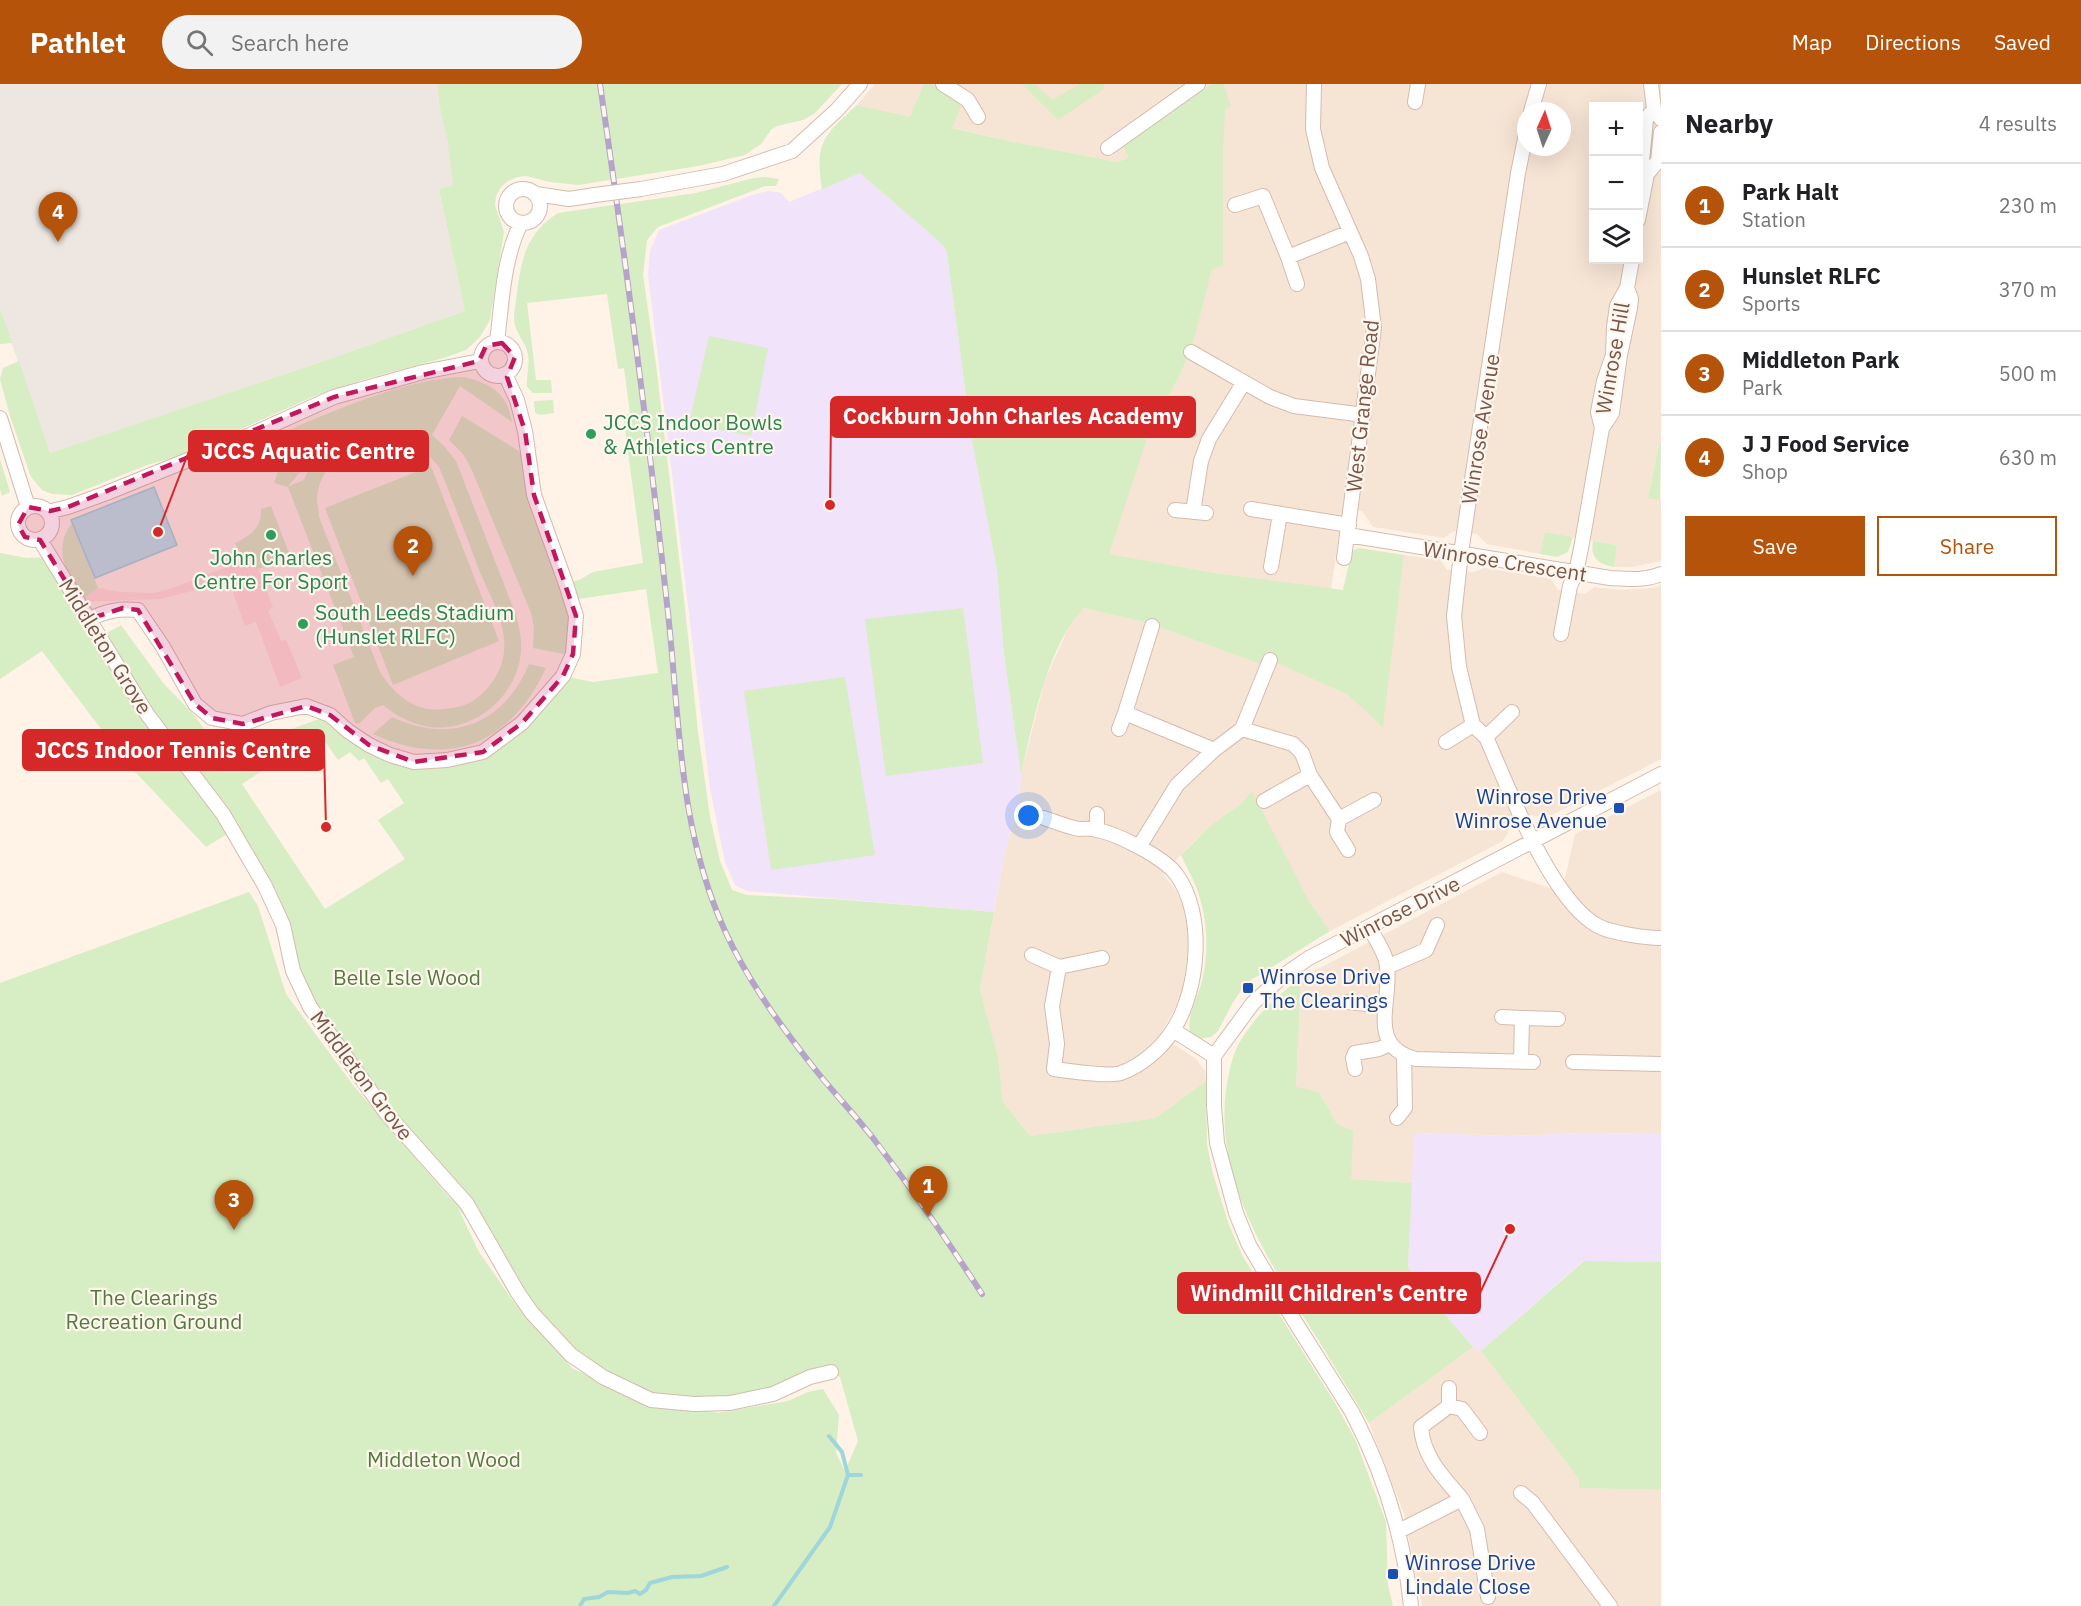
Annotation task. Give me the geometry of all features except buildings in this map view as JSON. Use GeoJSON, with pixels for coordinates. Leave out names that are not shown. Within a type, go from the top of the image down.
{"type":"FeatureCollection","features":[{"type":"Feature","properties":{"kind":"street"},"geometry":{"type":"LineString","coordinates":[[568,199],[538,214],[531,221],[521,223],[508,214],[506,209],[511,193],[521,189],[568,199],[641,189],[723,174],[792,151],[837,110],[860,84]]}},
{"type":"Feature","properties":{"kind":"street"},"geometry":{"type":"LineString","coordinates":[[943,84],[968,100],[978,117]]}},
{"type":"Feature","properties":{"kind":"street"},"geometry":{"type":"LineString","coordinates":[[1108,148],[1198,84]]}},
{"type":"Feature","properties":{"kind":"street","name":"West Grange Road"},"geometry":{"type":"LineString","coordinates":[[1314,84],[1313,129],[1322,168],[1368,279],[1374,328],[1344,558]]}},
{"type":"Feature","properties":{"kind":"street"},"geometry":{"type":"LineString","coordinates":[[1415,102],[1418,84]]}},
{"type":"Feature","properties":{"kind":"street"},"geometry":{"type":"LineString","coordinates":[[1533,102],[1539,84]]}},
{"type":"Feature","properties":{"kind":"street"},"geometry":{"type":"LineString","coordinates":[[1647,174],[1642,161],[1646,119],[1657,114],[1651,84]]}},
{"type":"Feature","properties":{"kind":"street"},"geometry":{"type":"LineString","coordinates":[[1640,210],[1647,174],[1658,161],[1661,132]]}},
{"type":"Feature","properties":{"kind":"street","name":"Winrose Avenue"},"geometry":{"type":"LineString","coordinates":[[1473,725],[1459,667],[1454,616],[1461,553],[1522,156]]}},
{"type":"Feature","properties":{"kind":"street"},"geometry":{"type":"LineString","coordinates":[[536,194],[540,204],[538,214]]}},
{"type":"Feature","properties":{"kind":"street"},"geometry":{"type":"LineString","coordinates":[[1235,205],[1263,196],[1297,284]]}},
{"type":"Feature","properties":{"kind":"street"},"geometry":{"type":"LineString","coordinates":[[497,342],[507,265],[521,223]]}},
{"type":"Feature","properties":{"kind":"street"},"geometry":{"type":"LineString","coordinates":[[1288,257],[1350,232]]}},
{"type":"Feature","properties":{"kind":"street","name":"Winrose Hill"},"geometry":{"type":"LineString","coordinates":[[1561,634],[1570,586],[1576,573],[1602,428],[1598,412],[1604,381],[1616,355],[1614,327],[1617,306],[1627,288],[1631,264]]}},
{"type":"Feature","properties":{"kind":"street"},"geometry":{"type":"LineString","coordinates":[[497,342],[510,348],[515,357],[513,367],[506,374],[496,376],[489,374],[480,361],[484,349],[497,342]]}},
{"type":"Feature","properties":{"kind":"street"},"geometry":{"type":"LineString","coordinates":[[1191,352],[1270,397],[1294,406],[1364,415]]}},
{"type":"Feature","properties":{"kind":"street"},"geometry":{"type":"LineString","coordinates":[[48,512],[104,494],[250,435],[302,410],[343,394],[423,372],[480,361]]}},
{"type":"Feature","properties":{"kind":"street"},"geometry":{"type":"LineString","coordinates":[[89,619],[123,608],[138,610],[163,647],[195,704],[212,718],[243,724],[271,714],[306,706],[330,715],[369,745],[390,755],[414,762],[447,760],[483,752],[522,723],[563,675],[573,654],[576,616],[534,495],[525,431],[517,400],[506,374]]}},
{"type":"Feature","properties":{"kind":"street"},"geometry":{"type":"LineString","coordinates":[[1175,510],[1199,513],[1201,461],[1209,439],[1244,382]]}},
{"type":"Feature","properties":{"kind":"street","name":"Middleton Grove"},"geometry":{"type":"LineString","coordinates":[[0,418],[28,507],[19,517],[20,530],[28,538],[40,540],[147,714],[223,814],[265,886],[283,925],[293,971],[310,1007],[387,1114],[467,1204],[532,1313],[571,1355],[603,1377],[651,1400],[694,1404],[730,1403],[773,1394],[810,1377],[831,1372]]}},
{"type":"Feature","properties":{"kind":"street"},"geometry":{"type":"LineString","coordinates":[[28,507],[41,506],[51,516],[52,526],[49,534],[40,540]]}},
{"type":"Feature","properties":{"kind":"street","name":"Winrose Crescent"},"geometry":{"type":"LineString","coordinates":[[1251,509],[1461,553],[1576,573],[1634,580],[1652,578],[1661,574]]}},
{"type":"Feature","properties":{"kind":"street"},"geometry":{"type":"LineString","coordinates":[[1271,567],[1280,514]]}},
{"type":"Feature","properties":{"kind":"street"},"geometry":{"type":"LineString","coordinates":[[1119,729],[1152,626]]}},
{"type":"Feature","properties":{"kind":"street"},"geometry":{"type":"LineString","coordinates":[[1139,847],[1177,786],[1214,750],[1242,729],[1270,660]]}},
{"type":"Feature","properties":{"kind":"street"},"geometry":{"type":"LineString","coordinates":[[1486,737],[1512,712]]}},
{"type":"Feature","properties":{"kind":"street"},"geometry":{"type":"LineString","coordinates":[[1125,713],[1214,750]]}},
{"type":"Feature","properties":{"kind":"street"},"geometry":{"type":"LineString","coordinates":[[1446,742],[1473,725],[1486,737],[1533,841],[1559,886],[1578,912],[1599,927],[1645,938],[1661,938]]}},
{"type":"Feature","properties":{"kind":"street"},"geometry":{"type":"LineString","coordinates":[[1242,729],[1293,744],[1302,753],[1310,775],[1339,819],[1337,832],[1348,850]]}},
{"type":"Feature","properties":{"kind":"street","name":"Winrose Drive"},"geometry":{"type":"LineString","coordinates":[[1214,1056],[1253,1004],[1284,975],[1309,958],[1661,774]]}},
{"type":"Feature","properties":{"kind":"street"},"geometry":{"type":"LineString","coordinates":[[1264,801],[1310,775]]}},
{"type":"Feature","properties":{"kind":"street"},"geometry":{"type":"LineString","coordinates":[[1339,819],[1374,800]]}},
{"type":"Feature","properties":{"kind":"street"},"geometry":{"type":"LineString","coordinates":[[1097,814],[1097,830]]}},
{"type":"Feature","properties":{"kind":"street"},"geometry":{"type":"LineString","coordinates":[[1044,818],[1077,829],[1097,830],[1139,847],[1157,858],[1175,873],[1185,890],[1193,914],[1196,942],[1194,970],[1188,997],[1173,1030],[1149,1057],[1120,1074],[1053,1075],[1057,1044],[1052,1006],[1059,967]]}},
{"type":"Feature","properties":{"kind":"street"},"geometry":{"type":"LineString","coordinates":[[1388,967],[1426,950],[1437,925]]}},
{"type":"Feature","properties":{"kind":"street"},"geometry":{"type":"LineString","coordinates":[[1370,927],[1388,967],[1385,1026],[1390,1044],[1404,1056],[1416,1059],[1527,1062],[1522,1018]]}},
{"type":"Feature","properties":{"kind":"street"},"geometry":{"type":"LineString","coordinates":[[1032,955],[1059,967],[1102,958]]}},
{"type":"Feature","properties":{"kind":"street"},"geometry":{"type":"LineString","coordinates":[[1348,1002],[1385,1006]]}},
{"type":"Feature","properties":{"kind":"street"},"geometry":{"type":"LineString","coordinates":[[1502,1017],[1558,1019]]}},
{"type":"Feature","properties":{"kind":"street"},"geometry":{"type":"LineString","coordinates":[[1173,1030],[1214,1056],[1217,1143],[1236,1213],[1249,1245],[1274,1288],[1364,1433],[1395,1514],[1408,1577],[1411,1606]]}},
{"type":"Feature","properties":{"kind":"street"},"geometry":{"type":"LineString","coordinates":[[1355,1069],[1353,1058],[1355,1053],[1390,1044]]}},
{"type":"Feature","properties":{"kind":"street"},"geometry":{"type":"LineString","coordinates":[[1397,1118],[1405,1108],[1404,1056]]}},
{"type":"Feature","properties":{"kind":"street"},"geometry":{"type":"LineString","coordinates":[[1573,1062],[1661,1064]]}},
{"type":"Feature","properties":{"kind":"street"},"geometry":{"type":"LineString","coordinates":[[1449,1388],[1449,1406]]}},
{"type":"Feature","properties":{"kind":"street"},"geometry":{"type":"LineString","coordinates":[[1480,1433],[1462,1409],[1449,1406],[1421,1427],[1422,1441],[1434,1467],[1462,1499],[1477,1529],[1488,1597]]}},
{"type":"Feature","properties":{"kind":"street"},"geometry":{"type":"LineString","coordinates":[[1521,1493],[1537,1498],[1610,1606]]}},
{"type":"Feature","properties":{"kind":"street"},"geometry":{"type":"LineString","coordinates":[[1399,1531],[1462,1499]]}},
{"type":"Feature","properties":{"kind":"highlighted area"},"geometry":{"type":"Polygon","coordinates":[[[502,343],[515,357],[507,377],[525,431],[534,495],[576,616],[573,654],[563,676],[522,723],[483,752],[414,762],[369,745],[330,715],[306,706],[243,724],[212,718],[195,704],[138,610],[123,608],[89,619],[40,540],[25,537],[18,525],[28,507],[50,511],[68,507],[334,397],[479,361],[486,346],[502,343]]]}},
{"type":"Feature","properties":{"kind":"shaded area"},"geometry":{"type":"Polygon","coordinates":[[[0,84],[437,84],[440,109],[449,141],[453,185],[439,191],[465,311],[50,453],[0,310],[0,84]]]}},
{"type":"Feature","properties":{"kind":"shaded area"},"geometry":{"type":"Polygon","coordinates":[[[875,84],[1661,84],[1661,444],[1659,444],[1648,497],[1661,499],[1661,561],[1632,567],[1614,567],[1617,545],[1545,532],[1540,554],[1487,544],[1477,534],[1453,531],[1444,538],[1373,527],[1362,511],[1343,508],[1331,589],[1215,573],[1108,554],[1146,442],[1191,352],[1212,268],[1225,110],[1118,162],[1013,142],[857,105],[875,84]]]}},
{"type":"Feature","properties":{"kind":"shaded area"},"geometry":{"type":"Polygon","coordinates":[[[860,173],[943,245],[947,253],[972,441],[997,570],[1004,654],[1021,774],[1020,798],[1006,848],[994,912],[747,891],[735,885],[725,862],[710,788],[648,274],[650,251],[659,230],[755,194],[769,191],[781,193],[789,202],[860,173]]]}},
{"type":"Feature","properties":{"kind":"shaded area"},"geometry":{"type":"Polygon","coordinates":[[[1404,555],[1441,560],[1447,570],[1473,572],[1485,568],[1551,579],[1558,590],[1585,594],[1594,587],[1621,590],[1652,588],[1661,585],[1661,759],[1546,818],[1532,815],[1510,825],[1503,841],[1330,931],[1310,903],[1252,792],[1242,803],[1210,826],[1163,874],[1177,892],[1183,907],[1189,949],[1185,984],[1160,1035],[1196,1059],[1205,1071],[1206,1081],[1156,1118],[1030,1136],[1003,1102],[998,1057],[980,990],[1006,848],[1020,798],[1021,774],[1045,680],[1072,620],[1084,608],[1148,623],[1263,665],[1270,660],[1348,694],[1383,726],[1404,555]]]}},
{"type":"Feature","properties":{"kind":"shaded area"},"geometry":{"type":"Polygon","coordinates":[[[244,560],[258,569],[273,607],[268,610],[281,641],[286,640],[302,678],[280,687],[256,622],[245,626],[232,590],[212,586],[160,599],[79,602],[98,588],[122,592],[153,593],[170,589],[244,560]]]}},
{"type":"Feature","properties":{"kind":"shaded area"},"geometry":{"type":"Polygon","coordinates":[[[1661,790],[1661,1134],[1584,1133],[1509,1136],[1415,1133],[1412,1183],[1351,1179],[1337,1124],[1319,1092],[1296,1088],[1301,978],[1502,872],[1552,889],[1564,883],[1575,834],[1661,790]]]}},
{"type":"Feature","properties":{"kind":"shaded area"},"geometry":{"type":"Polygon","coordinates":[[[1414,1133],[1509,1136],[1584,1133],[1661,1134],[1661,1262],[1583,1261],[1481,1351],[1473,1347],[1422,1288],[1408,1267],[1414,1133]]]}},
{"type":"Feature","properties":{"kind":"shaded area"},"geometry":{"type":"Polygon","coordinates":[[[1473,1347],[1481,1351],[1579,1479],[1579,1488],[1661,1490],[1661,1606],[1422,1606],[1404,1514],[1369,1423],[1473,1347]]]}},
{"type":"Feature","properties":{"kind":"green space"},"geometry":{"type":"Polygon","coordinates":[[[437,84],[842,84],[814,114],[803,120],[777,126],[771,130],[761,144],[745,155],[698,166],[578,185],[550,182],[526,176],[508,181],[496,196],[495,205],[504,232],[490,320],[480,337],[466,350],[362,380],[310,398],[181,456],[147,465],[72,495],[52,494],[42,490],[31,477],[0,379],[3,368],[19,361],[50,453],[465,311],[439,190],[453,185],[448,141],[437,84]]]}},
{"type":"Feature","properties":{"kind":"green space"},"geometry":{"type":"Polygon","coordinates":[[[924,84],[931,84],[960,101],[961,106],[952,128],[1118,162],[1129,157],[1123,146],[1212,84],[1223,84],[1231,106],[1225,110],[1223,148],[1223,266],[1212,269],[1191,352],[1146,442],[1109,554],[1215,573],[1343,590],[1354,550],[1359,548],[1404,555],[1383,727],[1347,694],[1270,660],[1263,665],[1148,623],[1084,608],[1071,624],[1051,664],[1036,709],[1021,774],[1004,654],[997,570],[972,441],[947,253],[943,245],[860,173],[822,189],[821,149],[824,140],[837,124],[857,105],[910,117],[924,84]]]}},
{"type":"Feature","properties":{"kind":"green space"},"geometry":{"type":"Polygon","coordinates":[[[1022,84],[1035,84],[1052,100],[1080,84],[1103,84],[1105,88],[1058,120],[1022,84]]]}},
{"type":"Feature","properties":{"kind":"green space"},"geometry":{"type":"Polygon","coordinates":[[[754,178],[779,179],[776,186],[765,186],[658,227],[647,240],[643,275],[656,365],[698,732],[710,817],[720,861],[732,890],[747,895],[833,899],[994,912],[980,990],[998,1057],[1003,1102],[1030,1136],[1156,1118],[1206,1081],[1207,1144],[1213,1174],[1229,1225],[1243,1257],[1335,1403],[1355,1439],[1386,1522],[1388,1585],[1393,1606],[0,1606],[0,983],[249,892],[258,906],[286,994],[353,1085],[456,1205],[310,1007],[283,925],[232,831],[206,847],[126,762],[42,651],[0,679],[0,553],[27,558],[51,557],[100,637],[121,625],[164,684],[195,716],[225,759],[272,736],[330,715],[348,731],[414,762],[483,752],[563,676],[593,682],[658,673],[646,589],[572,600],[566,584],[593,572],[643,563],[623,415],[630,414],[624,368],[618,369],[607,294],[527,303],[536,380],[551,380],[552,393],[533,393],[527,387],[529,362],[527,350],[514,320],[521,268],[532,238],[547,221],[558,213],[696,193],[754,178]],[[319,733],[242,784],[325,909],[405,859],[378,820],[404,803],[388,779],[381,783],[364,758],[359,761],[350,752],[338,760],[319,733]],[[458,1208],[479,1252],[513,1301],[573,1369],[639,1395],[571,1355],[458,1208]],[[831,1372],[773,1394],[660,1402],[718,1413],[788,1401],[808,1392],[823,1389],[839,1415],[836,1453],[845,1471],[858,1441],[840,1377],[831,1372]]]}},
{"type":"Feature","properties":{"kind":"green space"},"geometry":{"type":"Polygon","coordinates":[[[0,309],[12,342],[12,343],[0,344],[0,309]]]}},
{"type":"Feature","properties":{"kind":"green space"},"geometry":{"type":"Polygon","coordinates":[[[709,336],[768,348],[751,436],[689,424],[709,336]]]}},
{"type":"Feature","properties":{"kind":"green space"},"geometry":{"type":"Polygon","coordinates":[[[464,377],[483,383],[497,391],[510,412],[512,422],[460,386],[432,435],[456,461],[516,615],[521,642],[518,668],[511,684],[489,710],[458,725],[441,728],[424,726],[402,718],[383,705],[375,708],[359,724],[355,723],[333,665],[354,657],[288,487],[274,483],[281,463],[292,445],[287,439],[270,444],[274,436],[343,407],[392,390],[441,379],[464,377]],[[385,438],[373,440],[350,450],[331,465],[319,486],[317,498],[319,517],[380,672],[392,688],[414,705],[433,709],[453,708],[476,699],[497,675],[503,660],[503,631],[439,467],[428,455],[415,447],[385,438]],[[315,455],[289,485],[289,486],[304,480],[315,455]]]}},
{"type":"Feature","properties":{"kind":"green space"},"geometry":{"type":"Polygon","coordinates":[[[553,400],[554,413],[540,415],[535,413],[534,401],[553,400]]]}},
{"type":"Feature","properties":{"kind":"green space"},"geometry":{"type":"Polygon","coordinates":[[[462,416],[521,454],[532,513],[566,605],[569,641],[564,654],[533,648],[534,628],[531,613],[471,468],[463,454],[449,440],[462,416]]]}},
{"type":"Feature","properties":{"kind":"green space"},"geometry":{"type":"Polygon","coordinates":[[[1659,444],[1661,444],[1660,500],[1648,498],[1659,444]]]}},
{"type":"Feature","properties":{"kind":"green space"},"geometry":{"type":"Polygon","coordinates":[[[0,459],[10,492],[2,496],[0,490],[0,459]]]}},
{"type":"Feature","properties":{"kind":"green space"},"geometry":{"type":"Polygon","coordinates":[[[431,466],[499,641],[393,685],[325,508],[431,466]]]}},
{"type":"Feature","properties":{"kind":"green space"},"geometry":{"type":"Polygon","coordinates":[[[271,506],[290,556],[258,569],[244,560],[235,543],[254,530],[260,521],[261,509],[271,506]]]}},
{"type":"Feature","properties":{"kind":"green space"},"geometry":{"type":"Polygon","coordinates":[[[72,523],[98,588],[83,599],[67,571],[62,553],[66,533],[72,523]]]}},
{"type":"Feature","properties":{"kind":"green space"},"geometry":{"type":"Polygon","coordinates":[[[1545,532],[1573,537],[1568,552],[1557,557],[1540,554],[1545,532]]]}},
{"type":"Feature","properties":{"kind":"green space"},"geometry":{"type":"Polygon","coordinates":[[[1593,541],[1617,545],[1614,567],[1596,559],[1592,547],[1593,541]]]}},
{"type":"Feature","properties":{"kind":"green space"},"geometry":{"type":"Polygon","coordinates":[[[963,608],[983,763],[886,776],[865,619],[963,608]]]}},
{"type":"Feature","properties":{"kind":"green space"},"geometry":{"type":"Polygon","coordinates":[[[529,664],[546,668],[532,694],[515,715],[496,732],[475,743],[452,749],[427,749],[401,744],[373,734],[392,717],[435,729],[474,724],[490,715],[505,702],[518,685],[529,664]]]}},
{"type":"Feature","properties":{"kind":"green space"},"geometry":{"type":"Polygon","coordinates":[[[845,677],[875,855],[771,870],[744,691],[845,677]]]}},
{"type":"Feature","properties":{"kind":"green space"},"geometry":{"type":"Polygon","coordinates":[[[1252,791],[1310,903],[1330,931],[1246,983],[1218,1031],[1211,1037],[1197,1039],[1190,1034],[1189,1027],[1206,957],[1205,919],[1199,895],[1181,855],[1210,826],[1242,803],[1252,791]]]}},
{"type":"Feature","properties":{"kind":"green space"},"geometry":{"type":"Polygon","coordinates":[[[1301,978],[1296,1087],[1319,1092],[1337,1124],[1353,1131],[1351,1179],[1412,1183],[1408,1267],[1422,1288],[1473,1347],[1369,1423],[1260,1241],[1235,1183],[1228,1153],[1225,1122],[1226,1091],[1237,1047],[1257,1018],[1274,1000],[1301,978]]]}},
{"type":"Feature","properties":{"kind":"green space"},"geometry":{"type":"Polygon","coordinates":[[[1584,1261],[1661,1262],[1661,1490],[1579,1488],[1579,1479],[1481,1351],[1584,1261]]]}},
{"type":"Feature","properties":{"kind":"water"},"geometry":{"type":"Polygon","coordinates":[[[154,487],[177,545],[95,578],[71,520],[154,487]]]}},
{"type":"Feature","properties":{"kind":"waterway"},"geometry":{"type":"LineString","coordinates":[[774,1606],[830,1527],[848,1475],[842,1452],[829,1436]]}},
{"type":"Feature","properties":{"kind":"waterway"},"geometry":{"type":"LineString","coordinates":[[848,1475],[861,1475]]}},
{"type":"Feature","properties":{"kind":"waterway"},"geometry":{"type":"LineString","coordinates":[[580,1606],[584,1599],[599,1597],[608,1592],[635,1591],[640,1594],[650,1583],[672,1577],[701,1576],[727,1567]]}},
{"type":"Feature","properties":{"kind":"railway"},"geometry":{"type":"LineString","coordinates":[[600,84],[652,474],[683,770],[689,811],[709,891],[734,949],[765,1002],[814,1068],[887,1157],[982,1294]]}},
{"type":"Feature","properties":{"kind":"place","name":"J J Food Service"},"geometry":{"type":"Point","coordinates":[58,242]}},
{"type":"Feature","properties":{"kind":"place","name":"JCCS Indoor Bowls & Athletics Centre"},"geometry":{"type":"Point","coordinates":[591,434]}},
{"type":"Feature","properties":{"kind":"place","name":"Cockburn John Charles Academy"},"geometry":{"type":"Point","coordinates":[830,505]}},
{"type":"Feature","properties":{"kind":"place","name":"JCCS Aquatic Centre"},"geometry":{"type":"Point","coordinates":[158,532]}},
{"type":"Feature","properties":{"kind":"place","name":"John Charles Centre For Sport"},"geometry":{"type":"Point","coordinates":[271,535]}},
{"type":"Feature","properties":{"kind":"place","name":"Hunslet RLFC"},"geometry":{"type":"Point","coordinates":[413,576]}},
{"type":"Feature","properties":{"kind":"place","name":"South Leeds Stadium (Hunslet RLFC)"},"geometry":{"type":"Point","coordinates":[303,624]}},
{"type":"Feature","properties":{"kind":"place","name":"Winrose Drive Winrose Avenue"},"geometry":{"type":"Point","coordinates":[1619,808]}},
{"type":"Feature","properties":{"kind":"place","name":"JCCS Indoor Tennis Centre"},"geometry":{"type":"Point","coordinates":[326,827]}},
{"type":"Feature","properties":{"kind":"place","name":"Winrose Drive The Clearings"},"geometry":{"type":"Point","coordinates":[1248,988]}},
{"type":"Feature","properties":{"kind":"place","name":"Park Halt"},"geometry":{"type":"Point","coordinates":[928,1216]}},
{"type":"Feature","properties":{"kind":"place","name":"Windmill Children's Centre"},"geometry":{"type":"Point","coordinates":[1510,1229]}},
{"type":"Feature","properties":{"kind":"place","name":"Middleton Park"},"geometry":{"type":"Point","coordinates":[234,1230]}},
{"type":"Feature","properties":{"kind":"place","name":"Winrose Drive Lindale Close"},"geometry":{"type":"Point","coordinates":[1393,1574]}},
{"type":"Feature","properties":{"kind":"park label","name":"Belle Isle Wood"},"geometry":{"type":"Point","coordinates":[407,977]}},
{"type":"Feature","properties":{"kind":"park label","name":"The Clearings Recreation Ground"},"geometry":{"type":"Point","coordinates":[154,1309]}},
{"type":"Feature","properties":{"kind":"park label","name":"Middleton Wood"},"geometry":{"type":"Point","coordinates":[444,1459]}}]}
